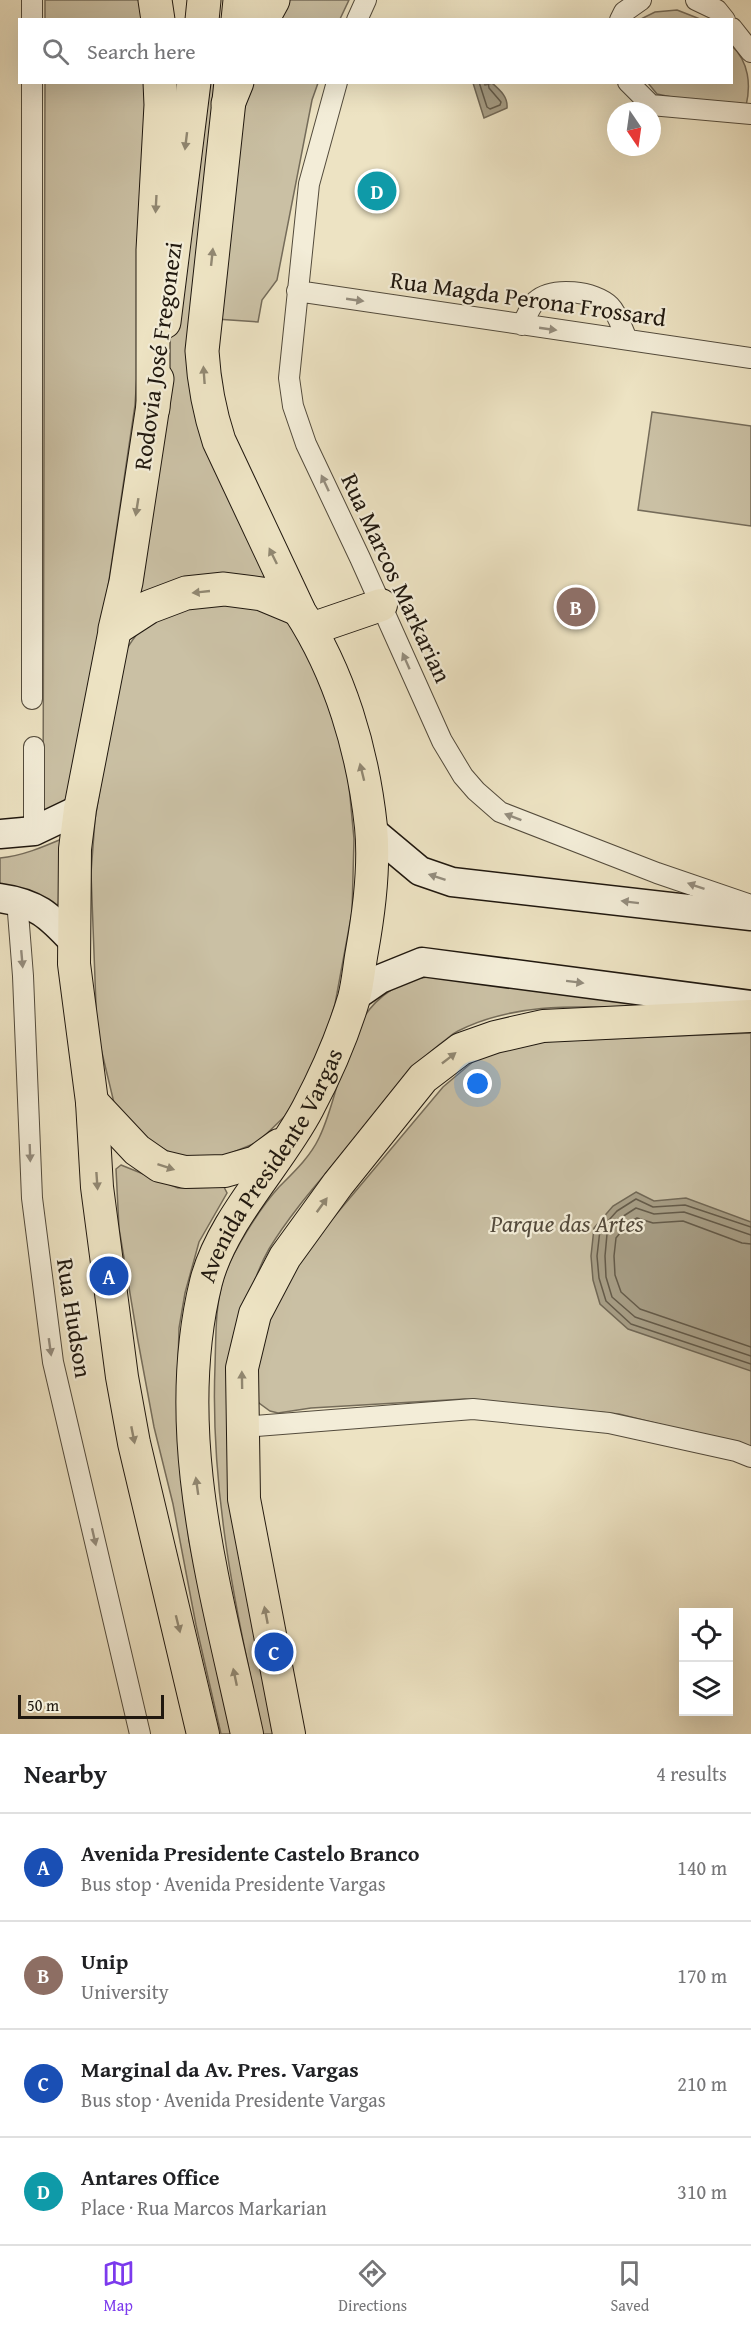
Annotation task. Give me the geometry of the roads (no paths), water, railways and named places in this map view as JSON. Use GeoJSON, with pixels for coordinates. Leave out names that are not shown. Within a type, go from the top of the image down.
{"type":"FeatureCollection","features":[{"type":"Feature","properties":{"kind":"highway"},"geometry":{"type":"LineString","coordinates":[[155,0],[158,18]]}},
{"type":"Feature","properties":{"kind":"highway"},"geometry":{"type":"LineString","coordinates":[[202,18],[204,0]]}},
{"type":"Feature","properties":{"kind":"highway"},"geometry":{"type":"LineString","coordinates":[[238,18],[240,0]]}},
{"type":"Feature","properties":{"kind":"highway"},"geometry":{"type":"LineString","coordinates":[[263,18],[273,0]]}},
{"type":"Feature","properties":{"kind":"highway"},"geometry":{"type":"LineString","coordinates":[[153,408],[153,250],[160,84]]}},
{"type":"Feature","properties":{"kind":"highway","name":"Rodovia José Fregonezi"},"geometry":{"type":"LineString","coordinates":[[115,628],[126,582],[153,408],[194,84]]}},
{"type":"Feature","properties":{"kind":"highway","name":"Rodovia José Fregonezi"},"geometry":{"type":"LineString","coordinates":[[232,90],[202,351],[204,382],[209,412],[219,441],[305,619]]}},
{"type":"Feature","properties":{"kind":"highway"},"geometry":{"type":"LineString","coordinates":[[115,628],[149,607],[186,593],[224,589],[262,594],[305,619]]}},
{"type":"Feature","properties":{"kind":"main road"},"geometry":{"type":"LineString","coordinates":[[305,619],[381,605]]}},
{"type":"Feature","properties":{"kind":"main road","name":"Avenida Presidente Vargas"},"geometry":{"type":"LineString","coordinates":[[247,1734],[204,1533],[195,1477],[193,1412],[197,1337],[207,1280],[226,1234],[307,1110],[331,1059],[354,997],[365,936],[371,872],[371,830],[364,780],[332,669],[305,619]]}},
{"type":"Feature","properties":{"kind":"main road"},"geometry":{"type":"LineString","coordinates":[[115,628],[80,809],[75,849],[74,964],[92,1102],[97,1187],[122,1377],[134,1443],[203,1734]]}},
{"type":"Feature","properties":{"kind":"main road"},"geometry":{"type":"LineString","coordinates":[[0,834],[34,831],[80,809]]}},
{"type":"Feature","properties":{"kind":"main road"},"geometry":{"type":"LineString","coordinates":[[371,830],[420,871],[453,882],[751,916]]}},
{"type":"Feature","properties":{"kind":"main road"},"geometry":{"type":"LineString","coordinates":[[8,899],[40,909],[73,941]]}},
{"type":"Feature","properties":{"kind":"main road"},"geometry":{"type":"LineString","coordinates":[[354,997],[380,979],[422,962],[751,1005]]}},
{"type":"Feature","properties":{"kind":"main road"},"geometry":{"type":"LineString","coordinates":[[289,1734],[244,1499],[242,1368],[255,1314],[292,1248],[338,1184],[423,1078],[461,1049],[495,1037],[543,1026],[751,1016]]}},
{"type":"Feature","properties":{"kind":"main road"},"geometry":{"type":"LineString","coordinates":[[92,1102],[137,1150],[160,1166],[185,1172],[225,1171],[256,1162],[290,1136]]}},
{"type":"Feature","properties":{"kind":"street"},"geometry":{"type":"LineString","coordinates":[[32,0],[32,18]]}},
{"type":"Feature","properties":{"kind":"street"},"geometry":{"type":"LineString","coordinates":[[358,18],[366,0]]}},
{"type":"Feature","properties":{"kind":"street"},"geometry":{"type":"LineString","coordinates":[[621,18],[624,12],[641,0]]}},
{"type":"Feature","properties":{"kind":"street"},"geometry":{"type":"LineString","coordinates":[[696,0],[717,10],[723,18]]}},
{"type":"Feature","properties":{"kind":"street"},"geometry":{"type":"LineString","coordinates":[[733,29],[751,52]]}},
{"type":"Feature","properties":{"kind":"street"},"geometry":{"type":"LineString","coordinates":[[32,84],[32,699]]}},
{"type":"Feature","properties":{"kind":"street","name":"Rua Marcos Markarian"},"geometry":{"type":"LineString","coordinates":[[336,84],[309,184],[289,378],[293,406],[306,444],[442,741],[463,776],[501,813],[657,873],[751,905]]}},
{"type":"Feature","properties":{"kind":"street"},"geometry":{"type":"LineString","coordinates":[[630,84],[651,105],[751,114]]}},
{"type":"Feature","properties":{"kind":"street","name":"Rua Magda Perona Frossard"},"geometry":{"type":"LineString","coordinates":[[297,291],[751,358]]}},
{"type":"Feature","properties":{"kind":"street"},"geometry":{"type":"LineString","coordinates":[[522,325],[536,301],[554,293],[581,293],[601,299],[612,308],[627,339]]}},
{"type":"Feature","properties":{"kind":"street"},"geometry":{"type":"LineString","coordinates":[[34,747],[34,831]]}},
{"type":"Feature","properties":{"kind":"street","name":"Rua Hudson"},"geometry":{"type":"LineString","coordinates":[[8,899],[23,976],[32,1198],[49,1339],[140,1734]]}},
{"type":"Feature","properties":{"kind":"street"},"geometry":{"type":"LineString","coordinates":[[243,1427],[473,1409],[609,1423],[736,1451],[751,1457]]}},
{"type":"Feature","properties":{"kind":"water"},"geometry":{"type":"Polygon","coordinates":[[[473,84],[493,84],[505,97],[507,108],[484,118],[473,84]]]}},
{"type":"Feature","properties":{"kind":"water"},"geometry":{"type":"Polygon","coordinates":[[[636,1192],[654,1201],[686,1198],[751,1222],[751,1371],[628,1329],[600,1304],[593,1280],[591,1256],[594,1228],[613,1206],[636,1192]]]}},
{"type":"Feature","properties":{"kind":"place","name":"Antares Office"},"geometry":{"type":"Point","coordinates":[377,191]}},
{"type":"Feature","properties":{"kind":"place","name":"Unip"},"geometry":{"type":"Point","coordinates":[576,607]}},
{"type":"Feature","properties":{"kind":"place","name":"Avenida Presidente Castelo Branco"},"geometry":{"type":"Point","coordinates":[109,1276]}},
{"type":"Feature","properties":{"kind":"place","name":"Marginal da Av. Pres. Vargas"},"geometry":{"type":"Point","coordinates":[274,1652]}},
{"type":"Feature","properties":{"kind":"park label","name":"Parque das Artes"},"geometry":{"type":"Point","coordinates":[567,1224]}}]}
